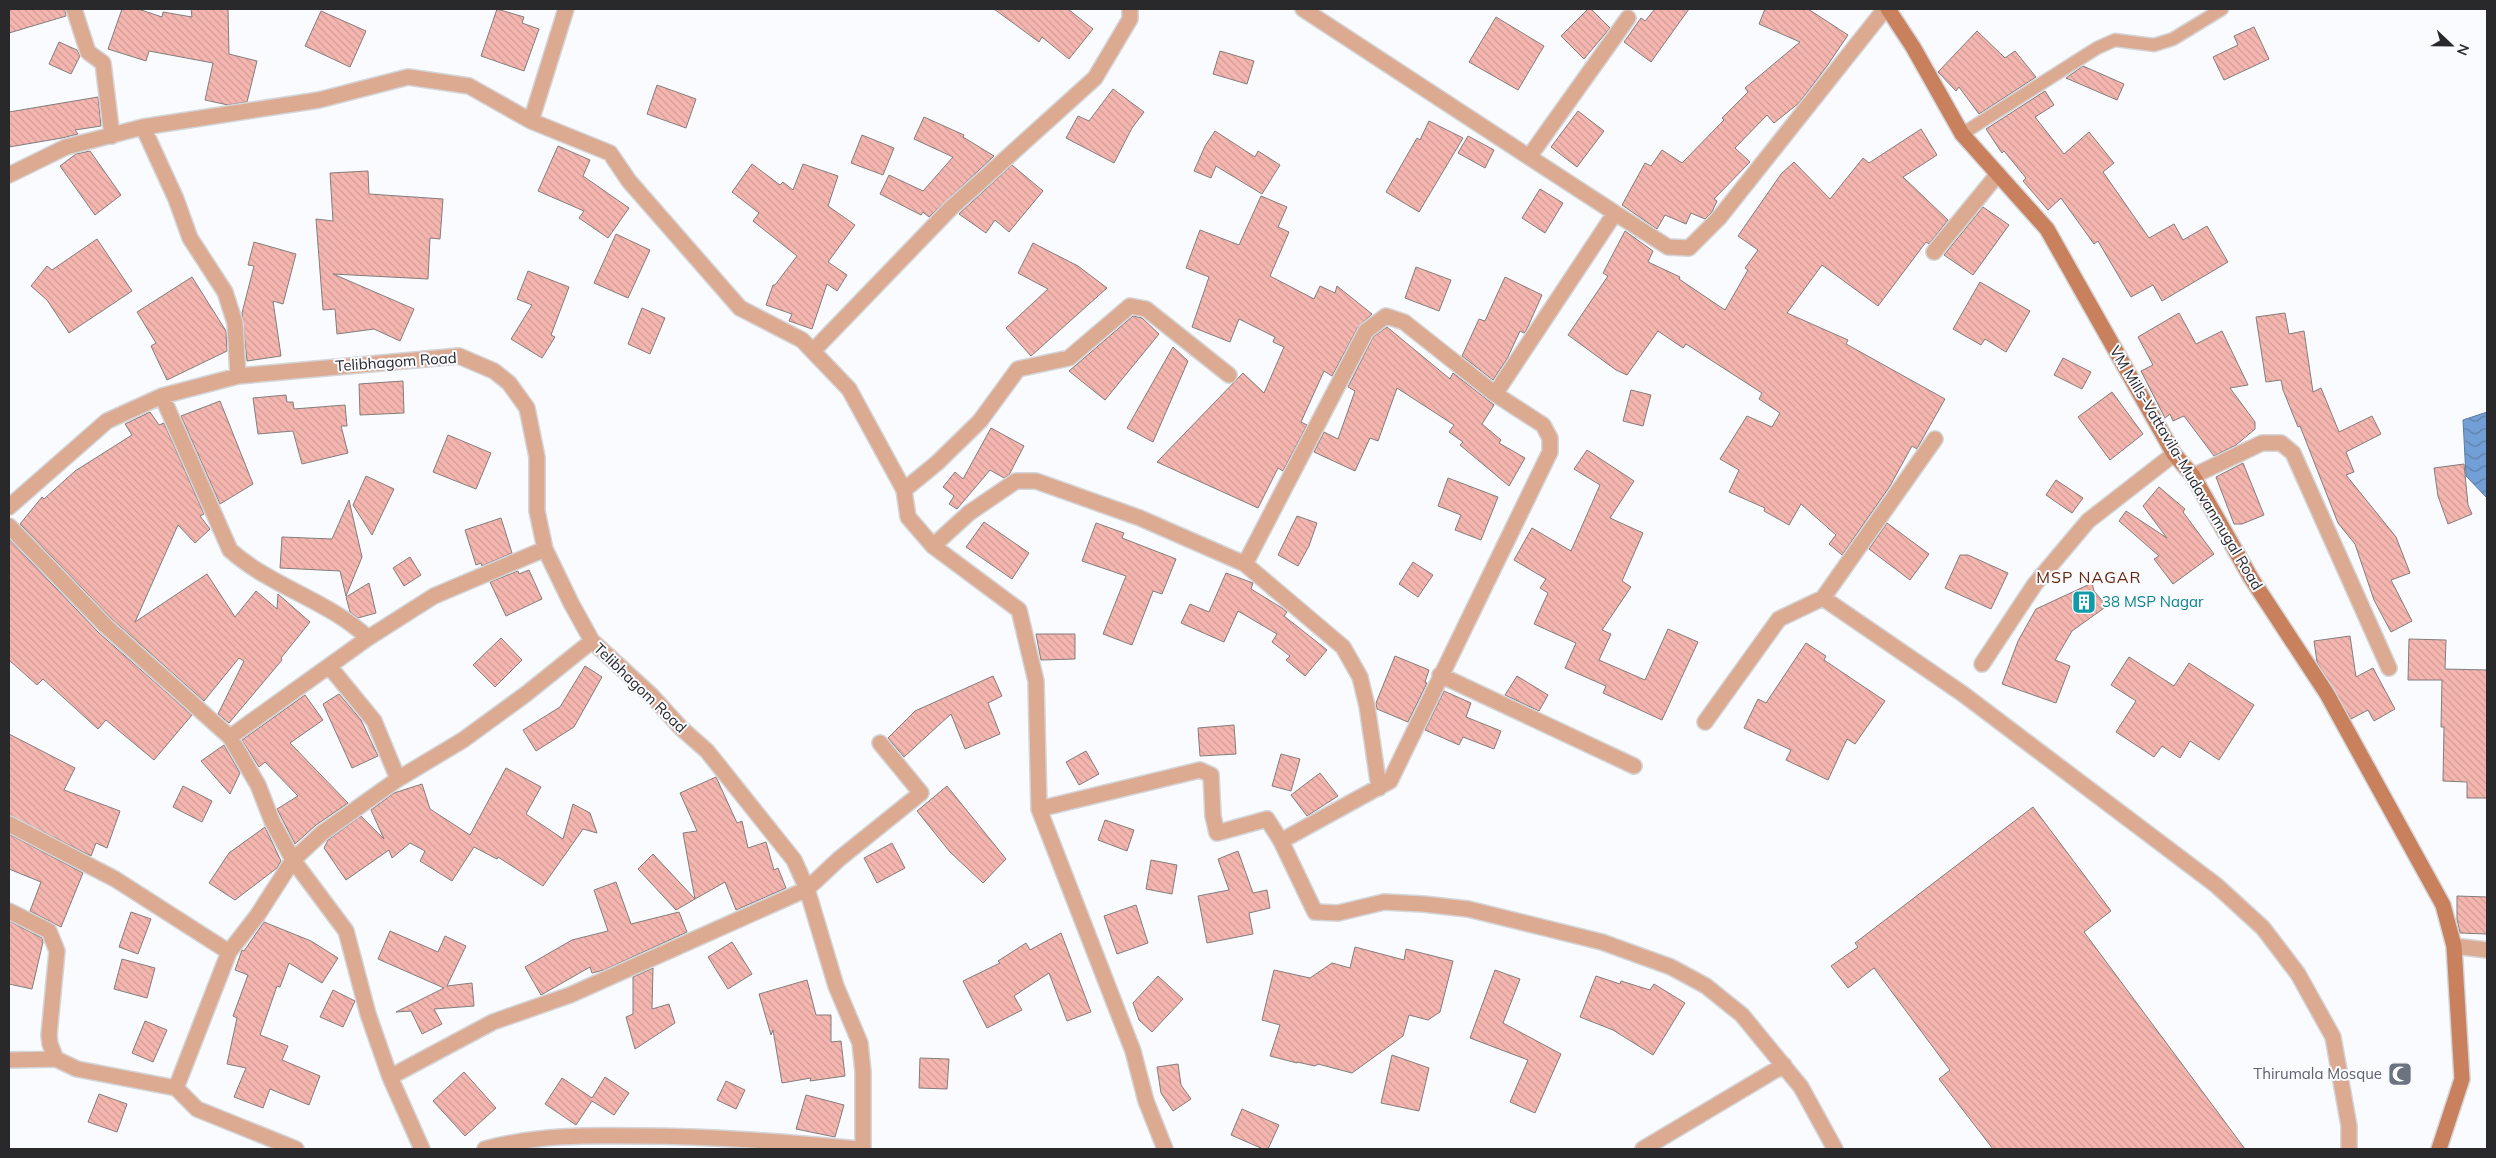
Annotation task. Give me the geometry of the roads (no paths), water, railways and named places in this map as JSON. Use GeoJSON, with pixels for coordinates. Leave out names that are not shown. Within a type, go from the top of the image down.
{"type":"FeatureCollection","features":[{"type":"Feature","properties":{"kind":"street"},"geometry":{"type":"LineString","coordinates":[[74,9],[88,52],[103,63],[112,136]]}},
{"type":"Feature","properties":{"kind":"street"},"geometry":{"type":"LineString","coordinates":[[531,120],[566,9]]}},
{"type":"Feature","properties":{"kind":"street"},"geometry":{"type":"LineString","coordinates":[[812,351],[950,209],[1095,78],[1130,19],[1130,9]]}},
{"type":"Feature","properties":{"kind":"street"},"geometry":{"type":"LineString","coordinates":[[1303,9],[1668,247],[1689,248],[1719,218],[1887,9]]}},
{"type":"Feature","properties":{"kind":"street","name":"VM Mills-Vattavila-Mudavanmugal Road"},"geometry":{"type":"LineString","coordinates":[[1887,9],[1913,47],[1962,134],[2047,229],[2174,454],[2193,476],[2251,578],[2326,694],[2397,818],[2443,905],[2454,946],[2462,1079],[2439,1149]]}},
{"type":"Feature","properties":{"kind":"street"},"geometry":{"type":"LineString","coordinates":[[1529,157],[1628,18]]}},
{"type":"Feature","properties":{"kind":"street"},"geometry":{"type":"LineString","coordinates":[[9,175],[66,148],[143,127],[319,100],[408,78],[469,86],[531,120],[610,153],[629,181],[740,308],[802,340],[849,389],[904,490],[908,517],[933,546],[1019,610],[1036,681],[1038,809],[1133,1051],[1146,1101],[1165,1149]]}},
{"type":"Feature","properties":{"kind":"street"},"geometry":{"type":"LineString","coordinates":[[143,127],[176,198],[190,238],[225,292],[234,322],[238,376]]}},
{"type":"Feature","properties":{"kind":"street"},"geometry":{"type":"LineString","coordinates":[[1934,252],[1998,174]]}},
{"type":"Feature","properties":{"kind":"street"},"geometry":{"type":"LineString","coordinates":[[1495,394],[1615,212]]}},
{"type":"Feature","properties":{"kind":"street"},"geometry":{"type":"LineString","coordinates":[[904,490],[937,463],[980,421],[1018,369],[1069,358],[1130,306],[1146,309],[1229,375]]}},
{"type":"Feature","properties":{"kind":"street"},"geometry":{"type":"LineString","coordinates":[[1244,564],[1366,331],[1386,316],[1404,322],[1495,394],[1544,425],[1550,438],[1550,452],[1390,781],[1281,841]]}},
{"type":"Feature","properties":{"kind":"street","name":"Telibhagom Road"},"geometry":{"type":"LineString","coordinates":[[9,507],[107,421],[162,396],[238,376],[459,356],[494,371],[509,383],[527,408],[537,457],[537,511],[545,549],[592,641],[652,696],[681,728],[707,751],[794,860],[807,889],[836,986],[860,1043],[864,1081],[863,1149]]}},
{"type":"Feature","properties":{"kind":"street"},"geometry":{"type":"LineString","coordinates":[[162,396],[230,550],[248,566],[340,617],[368,638]]}},
{"type":"Feature","properties":{"kind":"street"},"geometry":{"type":"LineString","coordinates":[[1705,722],[1779,620],[1823,598],[1935,439]]}},
{"type":"Feature","properties":{"kind":"street"},"geometry":{"type":"LineString","coordinates":[[2193,476],[2262,443],[2281,443],[2293,453],[2389,668]]}},
{"type":"Feature","properties":{"kind":"street"},"geometry":{"type":"LineString","coordinates":[[1982,664],[2035,584],[2088,521],[2174,454]]}},
{"type":"Feature","properties":{"kind":"street"},"geometry":{"type":"LineString","coordinates":[[933,546],[969,513],[1016,481],[1036,481],[1140,518],[1244,564],[1343,647],[1360,677],[1367,706],[1379,788]]}},
{"type":"Feature","properties":{"kind":"street"},"geometry":{"type":"LineString","coordinates":[[9,526],[106,626],[230,737],[258,785],[272,821],[293,860],[346,931],[368,1014],[390,1077],[422,1149]]}},
{"type":"Feature","properties":{"kind":"street"},"geometry":{"type":"LineString","coordinates":[[230,737],[368,638],[434,596],[545,549]]}},
{"type":"Feature","properties":{"kind":"street"},"geometry":{"type":"LineString","coordinates":[[1823,598],[1963,694],[2216,885],[2263,928],[2298,974],[2333,1038],[2349,1126],[2349,1149]]}},
{"type":"Feature","properties":{"kind":"street"},"geometry":{"type":"LineString","coordinates":[[176,1088],[229,952],[257,916],[293,860],[322,833],[398,778],[463,740],[526,694],[592,641]]}},
{"type":"Feature","properties":{"kind":"street"},"geometry":{"type":"LineString","coordinates":[[329,666],[374,721],[398,778]]}},
{"type":"Feature","properties":{"kind":"street"},"geometry":{"type":"LineString","coordinates":[[1440,675],[1634,766]]}},
{"type":"Feature","properties":{"kind":"street"},"geometry":{"type":"LineString","coordinates":[[390,1077],[493,1022],[570,995],[807,889],[839,859],[921,793],[880,743]]}},
{"type":"Feature","properties":{"kind":"street"},"geometry":{"type":"LineString","coordinates":[[1038,809],[1200,770],[1211,775],[1213,816],[1217,833],[1267,819],[1281,841],[1315,912],[1338,913],[1384,902],[1468,909],[1602,942],[1671,967],[1706,986],[1742,1015],[1801,1087],[1835,1149]]}},
{"type":"Feature","properties":{"kind":"street"},"geometry":{"type":"LineString","coordinates":[[9,824],[115,879],[229,952]]}},
{"type":"Feature","properties":{"kind":"street"},"geometry":{"type":"LineString","coordinates":[[9,911],[50,931],[57,951],[49,1035],[50,1044],[56,1059]]}},
{"type":"Feature","properties":{"kind":"street"},"geometry":{"type":"LineString","coordinates":[[2454,946],[2487,950]]}},
{"type":"Feature","properties":{"kind":"street"},"geometry":{"type":"LineString","coordinates":[[9,1060],[56,1059],[77,1068],[176,1088],[197,1109],[296,1149]]}},
{"type":"Feature","properties":{"kind":"street"},"geometry":{"type":"LineString","coordinates":[[1643,1149],[1784,1065]]}},
{"type":"Feature","properties":{"kind":"street"},"geometry":{"type":"LineString","coordinates":[[485,1149],[511,1142],[579,1135],[753,1139],[858,1149]]}},
{"type":"Feature","properties":{"kind":"lane"},"geometry":{"type":"LineString","coordinates":[[1962,134],[2096,48],[2115,40],[2154,45],[2167,41],[2222,9]]}},
{"type":"Feature","properties":{"kind":"water"},"geometry":{"type":"Polygon","coordinates":[[[2487,412],[2487,498],[2466,476],[2463,420],[2487,412]]]}},
{"type":"Feature","properties":{"kind":"place","name":"38 MSP Nagar"},"geometry":{"type":"Point","coordinates":[2084,602]}},
{"type":"Feature","properties":{"kind":"place","name":"Thirumala Mosque"},"geometry":{"type":"Point","coordinates":[2400,1074]}},
{"type":"Feature","properties":{"kind":"district","name":"MSP NAGAR"},"geometry":{"type":"Point","coordinates":[2089,577]}}]}
